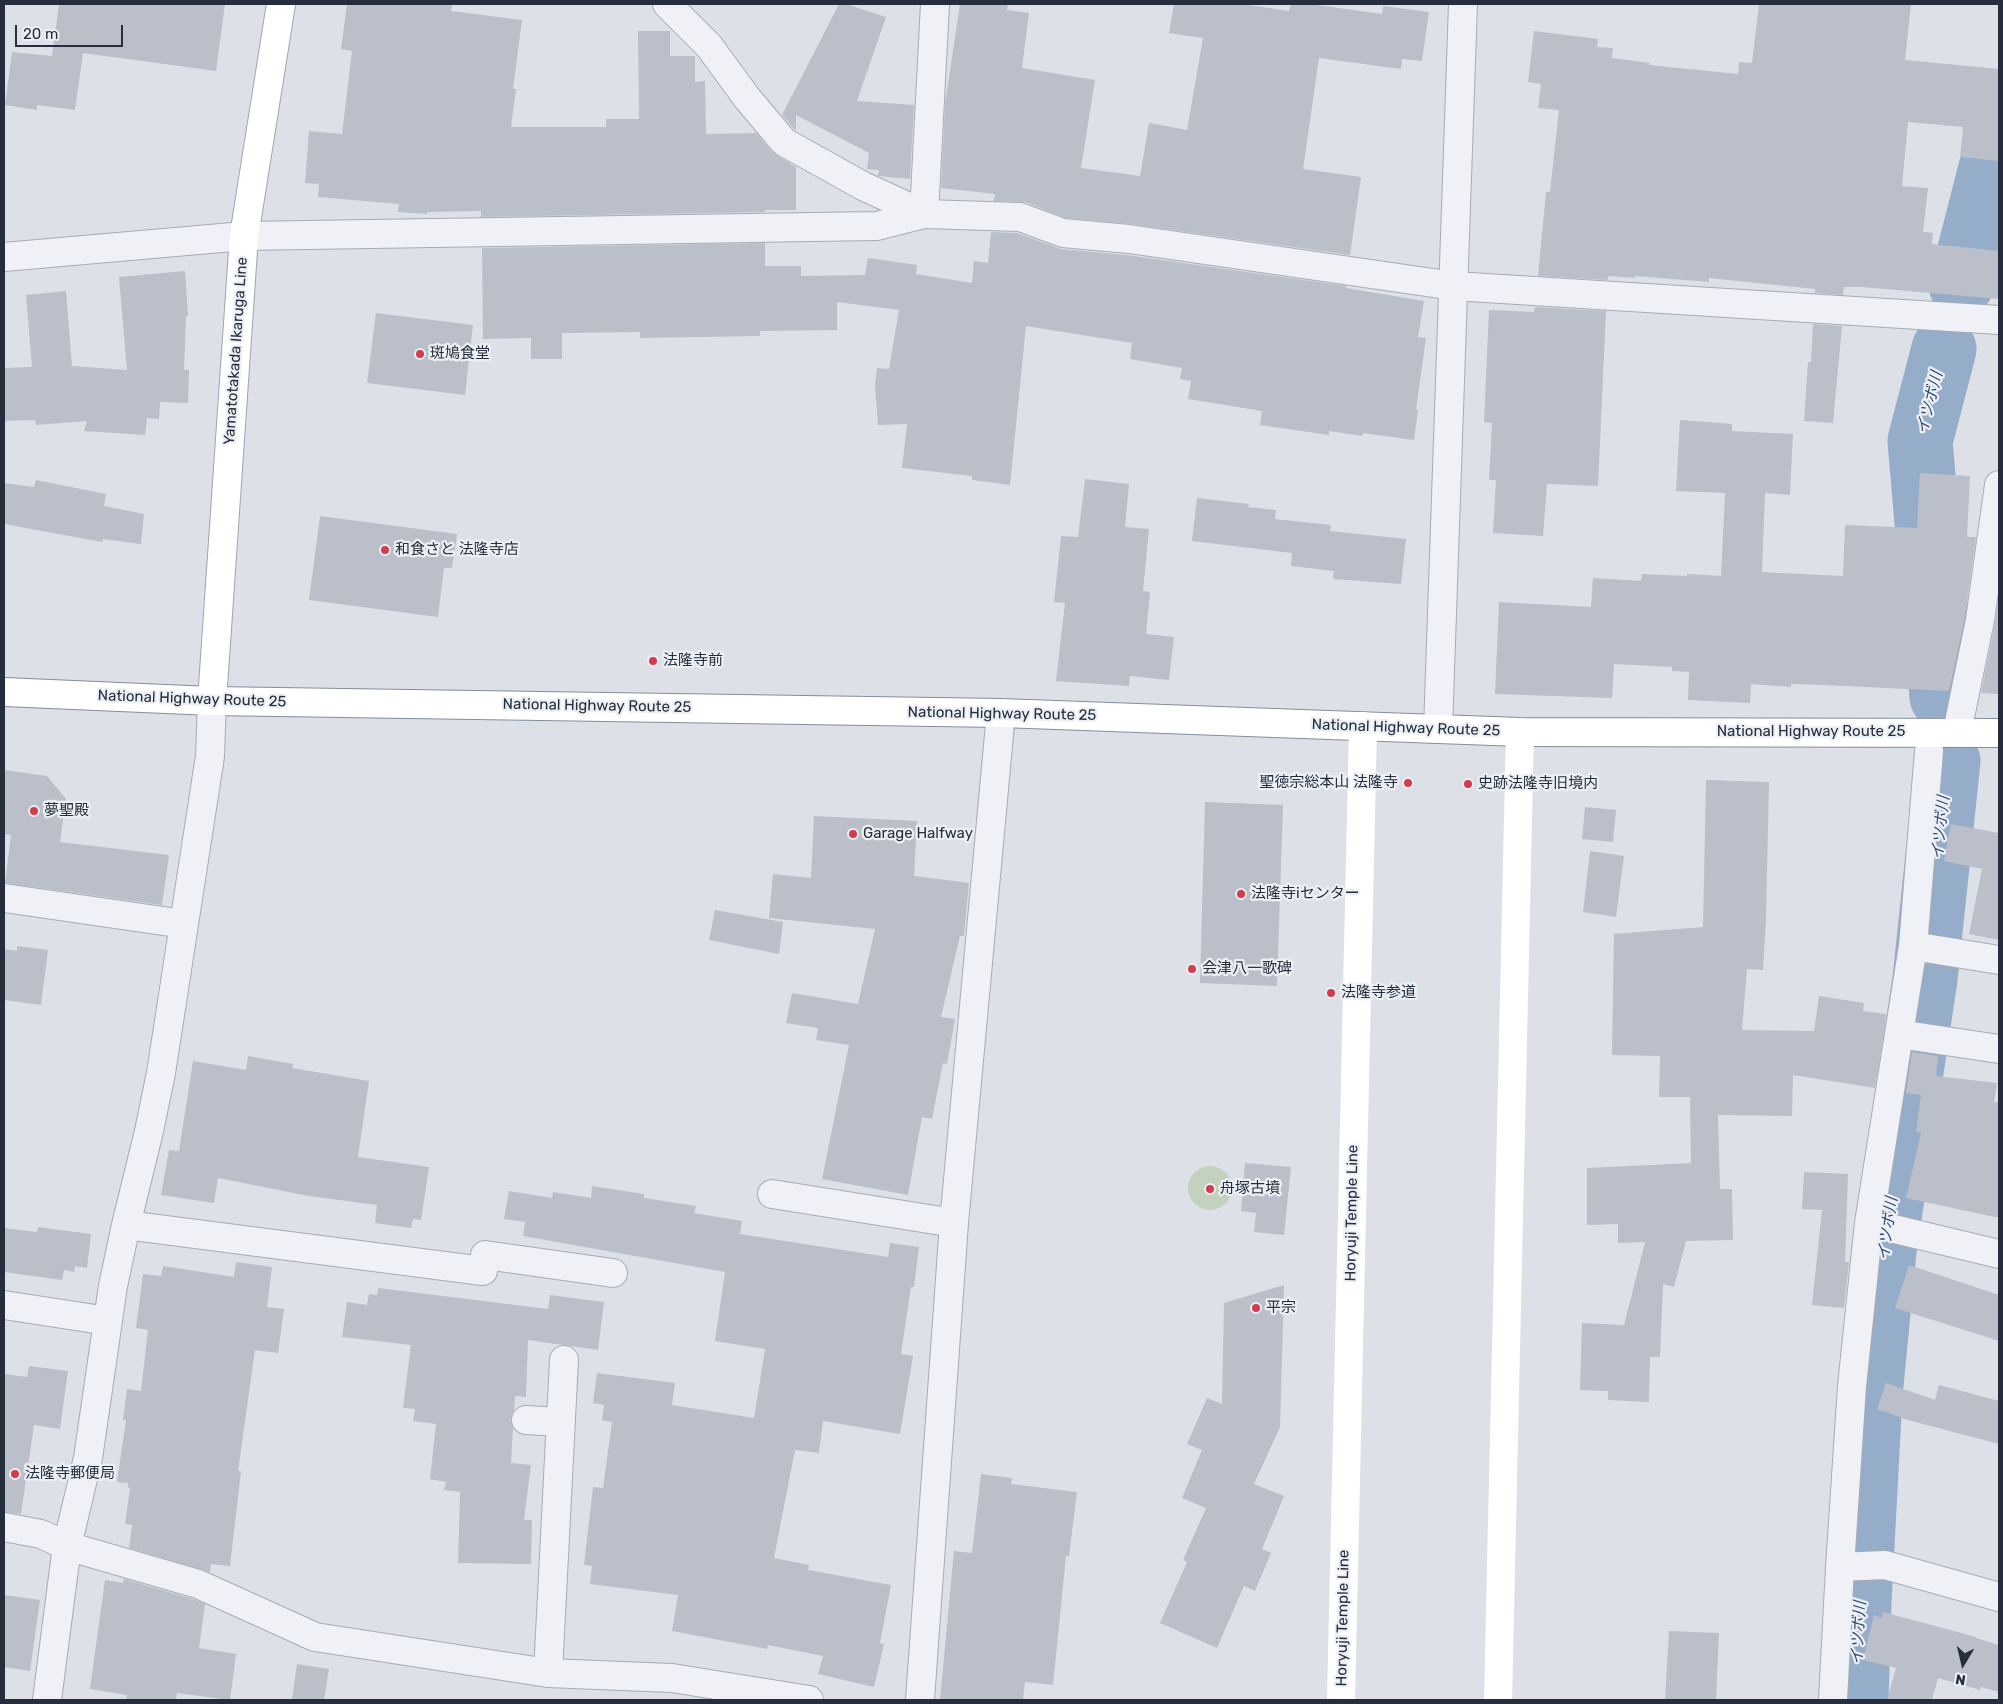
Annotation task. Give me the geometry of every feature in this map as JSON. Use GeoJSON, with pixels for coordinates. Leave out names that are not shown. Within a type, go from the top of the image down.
{"type":"FeatureCollection","features":[{"type":"Feature","properties":{"kind":"main road","name":"Yamatotakada Ikaruga Line"},"geometry":{"type":"LineString","coordinates":[[212,701],[244,236],[281,4]]}},
{"type":"Feature","properties":{"kind":"main road","name":"National Highway Route 25"},"geometry":{"type":"LineString","coordinates":[[4,692],[212,701],[1001,713],[1520,732],[1999,733]]}},
{"type":"Feature","properties":{"kind":"main road","name":"Horyuji Temple Line"},"geometry":{"type":"LineString","coordinates":[[1341,1700],[1363,726]]}},
{"type":"Feature","properties":{"kind":"main road"},"geometry":{"type":"LineString","coordinates":[[1498,1700],[1520,732]]}},
{"type":"Feature","properties":{"kind":"street"},"geometry":{"type":"LineString","coordinates":[[667,4],[709,46],[747,98],[784,142],[863,186],[924,214]]}},
{"type":"Feature","properties":{"kind":"street"},"geometry":{"type":"LineString","coordinates":[[924,214],[935,4]]}},
{"type":"Feature","properties":{"kind":"street"},"geometry":{"type":"LineString","coordinates":[[1438,729],[1463,4]]}},
{"type":"Feature","properties":{"kind":"street"},"geometry":{"type":"LineString","coordinates":[[4,257],[244,236],[877,226],[924,214],[1020,217],[1063,233],[1129,239],[1454,286],[1999,320]]}},
{"type":"Feature","properties":{"kind":"street"},"geometry":{"type":"LineString","coordinates":[[1956,732],[1980,620],[1999,485]]}},
{"type":"Feature","properties":{"kind":"street"},"geometry":{"type":"LineString","coordinates":[[47,1700],[67,1546],[88,1458],[108,1321],[126,1225],[150,1131],[161,1072],[210,756],[212,701]]}},
{"type":"Feature","properties":{"kind":"street"},"geometry":{"type":"LineString","coordinates":[[920,1700],[954,1223],[1001,713]]}},
{"type":"Feature","properties":{"kind":"street"},"geometry":{"type":"LineString","coordinates":[[1833,1700],[1853,1566],[1852,1386],[1884,1227],[1923,947],[1929,751]]}},
{"type":"Feature","properties":{"kind":"street"},"geometry":{"type":"LineString","coordinates":[[4,898],[184,924]]}},
{"type":"Feature","properties":{"kind":"street"},"geometry":{"type":"LineString","coordinates":[[1923,947],[1999,960]]}},
{"type":"Feature","properties":{"kind":"street"},"geometry":{"type":"LineString","coordinates":[[1910,1036],[1999,1049]]}},
{"type":"Feature","properties":{"kind":"street"},"geometry":{"type":"LineString","coordinates":[[772,1194],[954,1223]]}},
{"type":"Feature","properties":{"kind":"street"},"geometry":{"type":"LineString","coordinates":[[126,1225],[483,1271],[485,1256],[613,1273]]}},
{"type":"Feature","properties":{"kind":"street"},"geometry":{"type":"LineString","coordinates":[[1884,1227],[1999,1254]]}},
{"type":"Feature","properties":{"kind":"street"},"geometry":{"type":"LineString","coordinates":[[4,1305],[108,1321]]}},
{"type":"Feature","properties":{"kind":"street"},"geometry":{"type":"LineString","coordinates":[[548,1673],[564,1360]]}},
{"type":"Feature","properties":{"kind":"street"},"geometry":{"type":"LineString","coordinates":[[526,1420],[561,1422]]}},
{"type":"Feature","properties":{"kind":"street"},"geometry":{"type":"LineString","coordinates":[[4,1528],[41,1534],[67,1546],[198,1584],[315,1636],[548,1673],[672,1678],[809,1700]]}},
{"type":"Feature","properties":{"kind":"street"},"geometry":{"type":"LineString","coordinates":[[1853,1566],[1885,1565],[1999,1597]]}},
{"type":"Feature","properties":{"kind":"green space","name":"舟塚古墳"},"geometry":{"type":"Polygon","coordinates":[[[1214,1166],[1226,1172],[1231,1179],[1231,1197],[1226,1204],[1219,1209],[1206,1210],[1198,1207],[1191,1200],[1188,1184],[1191,1176],[1198,1169],[1214,1166]]]}},
{"type":"Feature","properties":{"kind":"building"},"geometry":{"type":"Polygon","coordinates":[[[59,4],[225,4],[216,71],[83,53],[75,110],[37,105],[37,110],[5,105],[12,52],[52,56],[59,4]]]}},
{"type":"Feature","properties":{"kind":"building"},"geometry":{"type":"Polygon","coordinates":[[[347,4],[452,4],[451,11],[522,20],[513,89],[516,89],[511,127],[606,127],[606,119],[639,119],[638,31],[670,31],[670,56],[695,56],[695,82],[705,81],[706,134],[756,133],[772,152],[796,167],[796,210],[481,217],[481,211],[427,212],[427,214],[398,212],[399,204],[318,197],[319,184],[305,183],[309,131],[342,134],[352,51],[341,49],[347,4]]]}},
{"type":"Feature","properties":{"kind":"building"},"geometry":{"type":"Polygon","coordinates":[[[839,4],[846,4],[886,17],[857,101],[914,105],[910,179],[878,176],[879,170],[867,169],[869,153],[796,115],[796,131],[782,115],[839,4]]]}},
{"type":"Feature","properties":{"kind":"building"},"geometry":{"type":"Polygon","coordinates":[[[960,4],[1008,4],[1007,10],[1029,13],[1022,68],[1095,80],[1081,168],[1140,176],[1149,123],[1187,130],[1203,38],[1169,33],[1174,4],[1242,4],[1289,11],[1291,4],[1310,4],[1382,14],[1383,6],[1429,12],[1422,61],[1402,59],[1401,69],[1319,58],[1303,169],[1361,177],[1350,255],[1131,224],[1066,218],[1025,202],[994,201],[995,194],[941,188],[945,104],[960,4]]]}},
{"type":"Feature","properties":{"kind":"building"},"geometry":{"type":"Polygon","coordinates":[[[1759,4],[1911,4],[1905,60],[1999,69],[1999,161],[1960,157],[1963,127],[1908,122],[1902,186],[1928,188],[1923,232],[1933,233],[1932,244],[1999,251],[1999,299],[1862,287],[1844,287],[1843,295],[1815,293],[1815,289],[1709,278],[1709,282],[1635,276],[1634,278],[1608,276],[1608,280],[1538,276],[1546,192],[1550,192],[1559,110],[1538,108],[1541,84],[1528,82],[1534,31],[1598,39],[1597,47],[1613,48],[1612,58],[1650,63],[1649,65],[1738,74],[1739,62],[1752,63],[1759,4]]]}},
{"type":"Feature","properties":{"kind":"building"},"geometry":{"type":"Polygon","coordinates":[[[991,232],[1017,233],[1061,249],[1127,255],[1346,286],[1346,288],[1424,301],[1418,337],[1426,338],[1416,409],[1418,410],[1414,440],[1363,433],[1362,436],[1329,431],[1329,435],[1260,425],[1262,411],[1188,399],[1191,381],[1180,379],[1182,368],[1130,359],[1132,343],[1026,326],[1010,485],[972,480],[972,476],[902,468],[907,424],[878,425],[875,385],[877,368],[889,369],[899,310],[837,302],[837,330],[760,331],[760,336],[640,338],[640,332],[562,333],[562,359],[531,359],[531,338],[483,339],[482,248],[765,243],[765,266],[801,266],[801,276],[865,275],[868,258],[917,265],[916,274],[972,283],[974,261],[988,263],[991,232]]]}},
{"type":"Feature","properties":{"kind":"building"},"geometry":{"type":"Polygon","coordinates":[[[185,271],[188,316],[186,316],[184,370],[189,370],[188,403],[160,402],[159,419],[147,418],[145,435],[84,431],[87,421],[36,425],[35,420],[4,421],[4,368],[32,367],[26,295],[66,291],[72,366],[127,370],[119,277],[185,271]]]}},
{"type":"Feature","properties":{"kind":"building"},"geometry":{"type":"Polygon","coordinates":[[[1535,307],[1606,311],[1598,486],[1547,484],[1543,536],[1493,533],[1496,480],[1489,480],[1492,423],[1484,422],[1489,310],[1534,312],[1535,307]]]}},
{"type":"Feature","properties":{"kind":"building","name":"斑鳩食堂"},"geometry":{"type":"Polygon","coordinates":[[[376,313],[473,325],[465,395],[367,383],[376,313]]]}},
{"type":"Feature","properties":{"kind":"building"},"geometry":{"type":"Polygon","coordinates":[[[1813,324],[1842,326],[1833,423],[1804,421],[1808,362],[1811,362],[1813,324]]]}},
{"type":"Feature","properties":{"kind":"building"},"geometry":{"type":"Polygon","coordinates":[[[1680,420],[1732,424],[1732,431],[1793,434],[1790,495],[1765,493],[1762,572],[1843,576],[1845,525],[1917,528],[1920,473],[1970,476],[1967,537],[1976,537],[1965,617],[1949,691],[1791,684],[1791,687],[1751,684],[1750,703],[1688,700],[1689,672],[1672,671],[1672,667],[1614,664],[1612,698],[1495,694],[1499,602],[1591,607],[1593,578],[1641,581],[1642,574],[1721,576],[1725,493],[1676,491],[1680,420]]]}},
{"type":"Feature","properties":{"kind":"building"},"geometry":{"type":"Polygon","coordinates":[[[1085,479],[1129,484],[1125,527],[1149,529],[1143,591],[1150,592],[1146,634],[1174,637],[1169,680],[1130,676],[1129,686],[1056,681],[1065,603],[1054,602],[1061,536],[1078,537],[1085,479]]]}},
{"type":"Feature","properties":{"kind":"building"},"geometry":{"type":"Polygon","coordinates":[[[36,480],[106,494],[104,506],[144,514],[141,544],[103,539],[102,542],[4,524],[4,483],[34,487],[36,480]]]}},
{"type":"Feature","properties":{"kind":"building"},"geometry":{"type":"Polygon","coordinates":[[[1197,498],[1249,504],[1248,507],[1276,510],[1275,519],[1331,525],[1330,531],[1406,539],[1401,584],[1333,579],[1334,571],[1291,566],[1292,553],[1192,541],[1197,498]]]}},
{"type":"Feature","properties":{"kind":"building","name":"和食さと 法隆寺店"},"geometry":{"type":"Polygon","coordinates":[[[320,516],[457,534],[452,568],[444,568],[438,617],[309,600],[320,516]]]}},
{"type":"Feature","properties":{"kind":"building"},"geometry":{"type":"Polygon","coordinates":[[[1999,595],[1999,694],[1981,693],[1995,623],[1999,595]]]}},
{"type":"Feature","properties":{"kind":"building"},"geometry":{"type":"Polygon","coordinates":[[[4,770],[47,776],[66,799],[60,842],[169,855],[162,905],[5,883],[11,835],[4,834],[4,770]]]}},
{"type":"Feature","properties":{"kind":"building"},"geometry":{"type":"Polygon","coordinates":[[[1706,780],[1769,782],[1763,970],[1747,969],[1742,1030],[1814,1031],[1819,996],[1864,1003],[1863,1011],[1886,1014],[1884,1032],[1875,1088],[1793,1075],[1792,1116],[1718,1115],[1720,1189],[1732,1189],[1733,1240],[1686,1241],[1674,1287],[1663,1284],[1660,1357],[1650,1357],[1649,1402],[1608,1400],[1608,1391],[1580,1390],[1582,1323],[1624,1325],[1645,1242],[1618,1243],[1618,1224],[1587,1225],[1587,1168],[1691,1163],[1690,1097],[1659,1097],[1660,1056],[1612,1055],[1614,934],[1703,927],[1706,780]]]}},
{"type":"Feature","properties":{"kind":"building","name":"法隆寺iセンター"},"geometry":{"type":"Polygon","coordinates":[[[1205,802],[1283,805],[1277,986],[1200,983],[1205,802]]]}},
{"type":"Feature","properties":{"kind":"building"},"geometry":{"type":"Polygon","coordinates":[[[1585,807],[1616,810],[1613,842],[1582,839],[1585,807]]]}},
{"type":"Feature","properties":{"kind":"building"},"geometry":{"type":"Polygon","coordinates":[[[814,816],[917,821],[914,876],[969,883],[964,936],[960,936],[941,1017],[955,1019],[947,1064],[943,1063],[932,1119],[922,1117],[908,1195],[822,1179],[849,1045],[816,1040],[818,1028],[786,1023],[792,993],[858,1004],[875,929],[769,918],[773,874],[811,878],[814,816]]]}},
{"type":"Feature","properties":{"kind":"building"},"geometry":{"type":"Polygon","coordinates":[[[1951,824],[1999,833],[1999,940],[1969,934],[1982,869],[1944,861],[1951,824]]]}},
{"type":"Feature","properties":{"kind":"building"},"geometry":{"type":"Polygon","coordinates":[[[1590,851],[1624,856],[1616,917],[1583,912],[1590,851]]]}},
{"type":"Feature","properties":{"kind":"building"},"geometry":{"type":"Polygon","coordinates":[[[715,910],[783,922],[779,954],[709,940],[715,910]]]}},
{"type":"Feature","properties":{"kind":"building"},"geometry":{"type":"Polygon","coordinates":[[[17,946],[48,950],[41,1005],[4,1000],[4,949],[17,951],[17,946]]]}},
{"type":"Feature","properties":{"kind":"building"},"geometry":{"type":"Polygon","coordinates":[[[1912,1052],[1938,1056],[1936,1076],[1997,1083],[1994,1102],[1999,1102],[1999,1218],[1906,1198],[1921,1133],[1916,1132],[1921,1095],[1906,1093],[1912,1052]]]}},
{"type":"Feature","properties":{"kind":"building"},"geometry":{"type":"Polygon","coordinates":[[[248,1056],[293,1064],[292,1068],[369,1081],[358,1157],[429,1167],[421,1220],[413,1219],[411,1228],[375,1223],[377,1205],[309,1196],[218,1178],[214,1203],[161,1195],[169,1150],[179,1151],[193,1061],[246,1070],[248,1056]]]}},
{"type":"Feature","properties":{"kind":"building"},"geometry":{"type":"Polygon","coordinates":[[[1245,1163],[1291,1167],[1284,1235],[1254,1232],[1256,1213],[1241,1211],[1245,1163]]]}},
{"type":"Feature","properties":{"kind":"building"},"geometry":{"type":"Polygon","coordinates":[[[1804,1172],[1848,1174],[1845,1262],[1849,1262],[1844,1308],[1812,1305],[1822,1210],[1802,1209],[1804,1172]]]}},
{"type":"Feature","properties":{"kind":"building"},"geometry":{"type":"Polygon","coordinates":[[[592,1186],[644,1194],[644,1198],[696,1206],[694,1213],[742,1221],[740,1234],[888,1257],[890,1243],[919,1247],[914,1287],[911,1287],[901,1354],[913,1356],[900,1434],[823,1421],[819,1453],[795,1450],[774,1558],[809,1565],[808,1570],[891,1585],[880,1643],[884,1644],[874,1687],[818,1674],[823,1656],[768,1645],[767,1649],[672,1631],[678,1595],[590,1584],[592,1566],[584,1565],[593,1487],[603,1488],[612,1422],[602,1420],[604,1405],[593,1403],[597,1373],[675,1383],[672,1405],[754,1418],[765,1349],[715,1341],[725,1272],[523,1236],[525,1222],[504,1219],[509,1191],[552,1198],[553,1192],[591,1198],[592,1186]]]}},
{"type":"Feature","properties":{"kind":"building"},"geometry":{"type":"Polygon","coordinates":[[[38,1227],[91,1234],[87,1268],[75,1266],[74,1272],[64,1270],[62,1280],[4,1272],[4,1228],[37,1232],[38,1227]]]}},
{"type":"Feature","properties":{"kind":"building"},"geometry":{"type":"Polygon","coordinates":[[[236,1262],[272,1267],[267,1307],[284,1309],[278,1353],[255,1350],[238,1471],[241,1471],[230,1566],[211,1564],[210,1572],[129,1548],[132,1525],[125,1524],[130,1488],[128,1483],[117,1482],[126,1420],[123,1420],[127,1389],[141,1391],[148,1330],[136,1328],[143,1274],[161,1276],[163,1266],[234,1277],[236,1262]]]}},
{"type":"Feature","properties":{"kind":"building"},"geometry":{"type":"Polygon","coordinates":[[[1909,1265],[1999,1295],[1999,1341],[1895,1308],[1909,1265]]]}},
{"type":"Feature","properties":{"kind":"building"},"geometry":{"type":"Polygon","coordinates":[[[1284,1285],[1280,1427],[1254,1484],[1284,1496],[1262,1549],[1271,1553],[1255,1591],[1244,1586],[1217,1648],[1160,1623],[1187,1562],[1183,1560],[1206,1508],[1182,1498],[1202,1450],[1187,1444],[1207,1398],[1222,1404],[1224,1303],[1284,1285]]]}},
{"type":"Feature","properties":{"kind":"building"},"geometry":{"type":"Polygon","coordinates":[[[378,1288],[548,1309],[550,1295],[604,1302],[598,1350],[528,1340],[526,1397],[515,1396],[514,1410],[510,1420],[513,1428],[511,1463],[531,1465],[524,1520],[532,1520],[531,1564],[458,1563],[460,1492],[444,1490],[446,1482],[430,1479],[436,1424],[413,1421],[415,1409],[403,1408],[411,1345],[342,1337],[347,1302],[367,1305],[369,1294],[377,1295],[378,1288]]]}},
{"type":"Feature","properties":{"kind":"building"},"geometry":{"type":"Polygon","coordinates":[[[29,1366],[68,1371],[60,1429],[34,1425],[21,1514],[4,1512],[4,1374],[27,1377],[29,1366]]]}},
{"type":"Feature","properties":{"kind":"building"},"geometry":{"type":"Polygon","coordinates":[[[1886,1383],[1935,1400],[1939,1385],[1999,1401],[1999,1444],[1908,1420],[1877,1409],[1886,1383]]]}},
{"type":"Feature","properties":{"kind":"building"},"geometry":{"type":"Polygon","coordinates":[[[981,1474],[1012,1478],[1011,1484],[1077,1492],[1069,1556],[1066,1556],[1053,1685],[1025,1682],[1023,1700],[940,1700],[954,1551],[972,1553],[981,1474]]]}},
{"type":"Feature","properties":{"kind":"building"},"geometry":{"type":"Polygon","coordinates":[[[124,1579],[205,1604],[199,1648],[236,1654],[230,1700],[177,1693],[176,1700],[126,1700],[127,1695],[90,1689],[105,1580],[123,1583],[124,1579]]]}},
{"type":"Feature","properties":{"kind":"building"},"geometry":{"type":"Polygon","coordinates":[[[4,1595],[40,1600],[30,1671],[4,1667],[4,1595]]]}},
{"type":"Feature","properties":{"kind":"building"},"geometry":{"type":"Polygon","coordinates":[[[1883,1612],[1999,1645],[1999,1692],[1981,1687],[1980,1690],[1938,1678],[1932,1700],[1887,1700],[1896,1668],[1863,1660],[1874,1615],[1882,1618],[1883,1612]]]}},
{"type":"Feature","properties":{"kind":"building"},"geometry":{"type":"Polygon","coordinates":[[[1669,1631],[1719,1633],[1716,1700],[1665,1700],[1669,1631]]]}},
{"type":"Feature","properties":{"kind":"building"},"geometry":{"type":"Polygon","coordinates":[[[297,1664],[329,1669],[324,1700],[292,1700],[297,1664]]]}},
{"type":"Feature","properties":{"kind":"waterway","name":"イツボ川"},"geometry":{"type":"LineString","coordinates":[[1961,285],[1999,137]]}},
{"type":"Feature","properties":{"kind":"waterway","name":"イツボ川"},"geometry":{"type":"LineString","coordinates":[[1942,697],[1920,441],[1944,349]]}},
{"type":"Feature","properties":{"kind":"waterway","name":"イツボ川"},"geometry":{"type":"LineString","coordinates":[[1856,1700],[1870,1395],[1884,1251],[1925,979],[1948,761]]}},
{"type":"Feature","properties":{"kind":"place","name":"斑鳩食堂"},"geometry":{"type":"Point","coordinates":[420,354]}},
{"type":"Feature","properties":{"kind":"place","name":"和食さと 法隆寺店"},"geometry":{"type":"Point","coordinates":[385,550]}},
{"type":"Feature","properties":{"kind":"place","name":"法隆寺前"},"geometry":{"type":"Point","coordinates":[653,661]}},
{"type":"Feature","properties":{"kind":"place","name":"聖徳宗総本山 法隆寺"},"geometry":{"type":"Point","coordinates":[1408,783]}},
{"type":"Feature","properties":{"kind":"place","name":"史跡法隆寺旧境内"},"geometry":{"type":"Point","coordinates":[1468,784]}},
{"type":"Feature","properties":{"kind":"place","name":"夢聖殿"},"geometry":{"type":"Point","coordinates":[34,811]}},
{"type":"Feature","properties":{"kind":"place","name":"Garage Halfway"},"geometry":{"type":"Point","coordinates":[853,834]}},
{"type":"Feature","properties":{"kind":"place","name":"法隆寺iセンター"},"geometry":{"type":"Point","coordinates":[1241,894]}},
{"type":"Feature","properties":{"kind":"place","name":"会津八一歌碑"},"geometry":{"type":"Point","coordinates":[1192,969]}},
{"type":"Feature","properties":{"kind":"place","name":"法隆寺参道"},"geometry":{"type":"Point","coordinates":[1331,993]}},
{"type":"Feature","properties":{"kind":"place","name":"舟塚古墳"},"geometry":{"type":"Point","coordinates":[1210,1189]}},
{"type":"Feature","properties":{"kind":"place","name":"平宗"},"geometry":{"type":"Point","coordinates":[1256,1308]}},
{"type":"Feature","properties":{"kind":"place","name":"法隆寺郵便局"},"geometry":{"type":"Point","coordinates":[15,1474]}}]}
